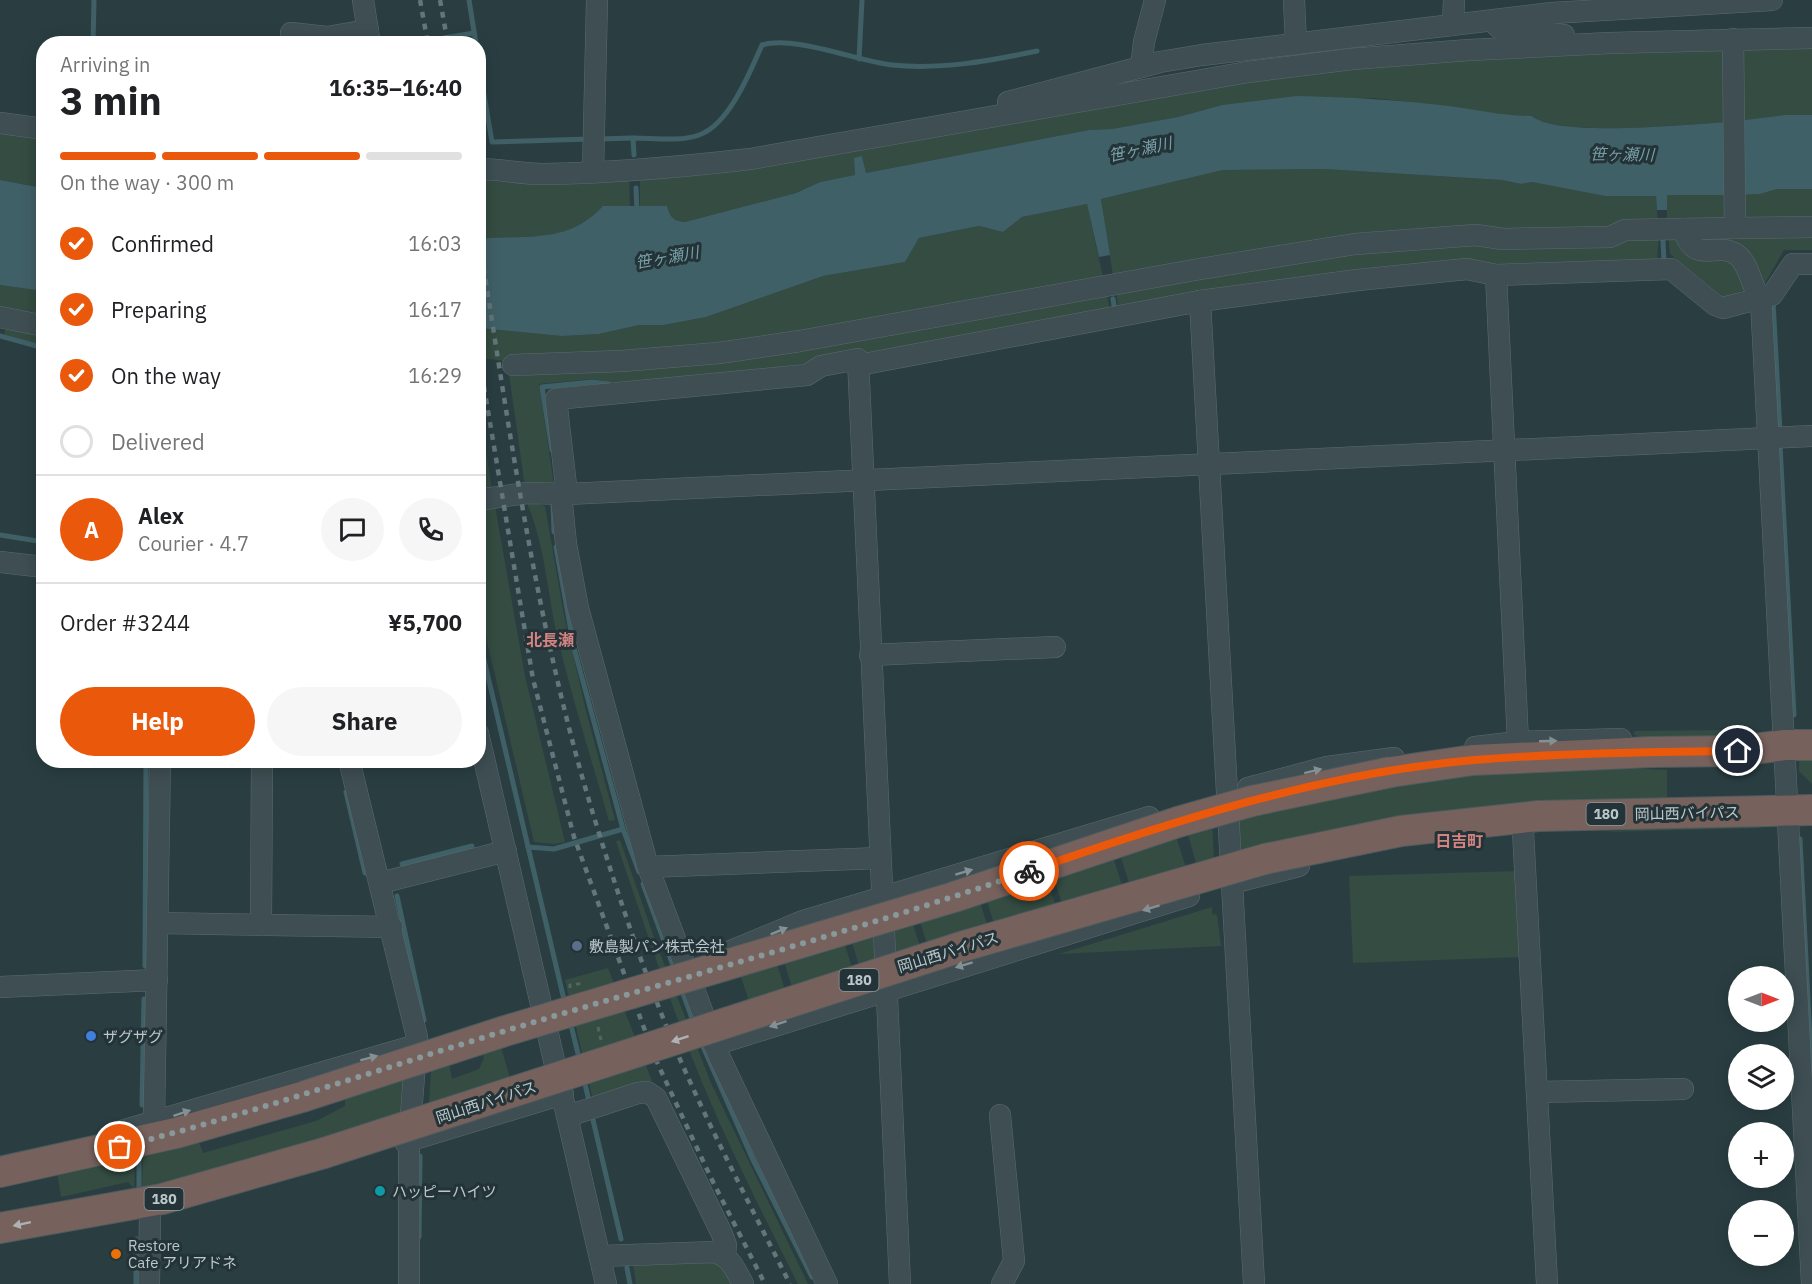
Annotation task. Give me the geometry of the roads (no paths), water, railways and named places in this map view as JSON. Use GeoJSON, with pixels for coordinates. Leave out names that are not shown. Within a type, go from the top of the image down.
{"type":"FeatureCollection","features":[{"type":"Feature","properties":{"kind":"highway"},"geometry":{"type":"LineString","coordinates":[[0,1172],[176,1133],[305,1096],[506,1030],[954,897],[1178,822],[1262,799],[1391,772],[1473,760],[1651,752],[1738,751],[1798,745]]}},
{"type":"Feature","properties":{"kind":"highway","name":"岡山西バイパス"},"geometry":{"type":"LineString","coordinates":[[0,1228],[162,1199],[324,1153],[964,946],[1265,859],[1401,831],[1514,818],[1682,812],[1800,811]]}},
{"type":"Feature","properties":{"kind":"street"},"geometry":{"type":"LineString","coordinates":[[363,0],[369,36]]}},
{"type":"Feature","properties":{"kind":"street"},"geometry":{"type":"LineString","coordinates":[[593,172],[597,0]]}},
{"type":"Feature","properties":{"kind":"street"},"geometry":{"type":"LineString","coordinates":[[1141,67],[1144,42],[1155,0]]}},
{"type":"Feature","properties":{"kind":"street"},"geometry":{"type":"LineString","coordinates":[[1294,0],[1296,44]]}},
{"type":"Feature","properties":{"kind":"street"},"geometry":{"type":"LineString","coordinates":[[1453,25],[1454,0]]}},
{"type":"Feature","properties":{"kind":"street"},"geometry":{"type":"LineString","coordinates":[[976,119],[1001,104],[1141,67],[1202,55],[1552,13],[1772,0]]}},
{"type":"Feature","properties":{"kind":"street"},"geometry":{"type":"LineString","coordinates":[[1490,20],[1499,28],[1588,38],[1598,44]]}},
{"type":"Feature","properties":{"kind":"street"},"geometry":{"type":"LineString","coordinates":[[291,36],[291,33],[318,36]]}},
{"type":"Feature","properties":{"kind":"street"},"geometry":{"type":"LineString","coordinates":[[486,170],[541,174],[680,168],[750,159],[1248,72],[1341,61],[1469,50],[1812,38]]}},
{"type":"Feature","properties":{"kind":"street"},"geometry":{"type":"LineString","coordinates":[[1733,42],[1735,226]]}},
{"type":"Feature","properties":{"kind":"street"},"geometry":{"type":"LineString","coordinates":[[0,123],[36,128]]}},
{"type":"Feature","properties":{"kind":"street"},"geometry":{"type":"LineString","coordinates":[[513,365],[622,362],[719,353],[800,341],[1194,270],[1355,244],[1476,235],[1503,239],[1611,237],[1625,230],[1683,230],[1735,226],[1812,227]]}},
{"type":"Feature","properties":{"kind":"street"},"geometry":{"type":"LineString","coordinates":[[1683,230],[1692,247],[1700,251],[1731,252],[1739,256],[1746,266],[1752,289],[1761,300],[1767,439],[1798,745],[1812,1284]]}},
{"type":"Feature","properties":{"kind":"street"},"geometry":{"type":"LineString","coordinates":[[859,365],[1200,301],[1358,280],[1467,269],[1496,275],[1671,270],[1715,305],[1724,308],[1761,300],[1772,295],[1793,264],[1812,264]]}},
{"type":"Feature","properties":{"kind":"street"},"geometry":{"type":"LineString","coordinates":[[1496,275],[1518,742]]}},
{"type":"Feature","properties":{"kind":"street"},"geometry":{"type":"LineString","coordinates":[[1200,301],[1254,1284]]}},
{"type":"Feature","properties":{"kind":"street"},"geometry":{"type":"LineString","coordinates":[[0,317],[36,324]]}},
{"type":"Feature","properties":{"kind":"street"},"geometry":{"type":"LineString","coordinates":[[827,1284],[765,1158],[714,1045],[648,867],[578,608],[559,494],[556,399],[807,375],[821,366],[858,359],[900,1284]]}},
{"type":"Feature","properties":{"kind":"street"},"geometry":{"type":"LineString","coordinates":[[486,499],[527,493],[559,494],[1812,436]]}},
{"type":"Feature","properties":{"kind":"street"},"geometry":{"type":"LineString","coordinates":[[0,562],[36,566]]}},
{"type":"Feature","properties":{"kind":"street"},"geometry":{"type":"LineString","coordinates":[[870,655],[1055,647]]}},
{"type":"Feature","properties":{"kind":"street"},"geometry":{"type":"LineString","coordinates":[[686,970],[803,921],[1226,794],[1327,767],[1518,742],[1620,739],[1633,741],[1651,752]]}},
{"type":"Feature","properties":{"kind":"street"},"geometry":{"type":"LineString","coordinates":[[486,767],[606,1284]]}},
{"type":"Feature","properties":{"kind":"street"},"geometry":{"type":"LineString","coordinates":[[154,1122],[160,768]]}},
{"type":"Feature","properties":{"kind":"street"},"geometry":{"type":"LineString","coordinates":[[261,925],[262,768]]}},
{"type":"Feature","properties":{"kind":"street"},"geometry":{"type":"LineString","coordinates":[[351,768],[392,927],[417,1045],[409,1141],[409,1284]]}},
{"type":"Feature","properties":{"kind":"street"},"geometry":{"type":"LineString","coordinates":[[714,1045],[1232,883],[1339,856],[1403,844],[1522,831],[1605,826],[1682,812]]}},
{"type":"Feature","properties":{"kind":"street"},"geometry":{"type":"LineString","coordinates":[[1522,831],[1547,1284]]}},
{"type":"Feature","properties":{"kind":"street"},"geometry":{"type":"LineString","coordinates":[[380,882],[506,851]]}},
{"type":"Feature","properties":{"kind":"street"},"geometry":{"type":"LineString","coordinates":[[648,867],[880,858]]}},
{"type":"Feature","properties":{"kind":"street"},"geometry":{"type":"LineString","coordinates":[[158,923],[392,927]]}},
{"type":"Feature","properties":{"kind":"street"},"geometry":{"type":"LineString","coordinates":[[0,987],[157,980]]}},
{"type":"Feature","properties":{"kind":"street"},"geometry":{"type":"LineString","coordinates":[[29,1167],[69,1144],[154,1122],[542,1007]]}},
{"type":"Feature","properties":{"kind":"street"},"geometry":{"type":"LineString","coordinates":[[1538,1092],[1683,1089]]}},
{"type":"Feature","properties":{"kind":"street"},"geometry":{"type":"LineString","coordinates":[[568,1116],[638,1093],[647,1092],[656,1098],[722,1234],[726,1245],[725,1255]]}},
{"type":"Feature","properties":{"kind":"street"},"geometry":{"type":"LineString","coordinates":[[61,1216],[104,1224],[150,1216],[563,1094]]}},
{"type":"Feature","properties":{"kind":"street"},"geometry":{"type":"LineString","coordinates":[[1000,1115],[1014,1261],[1002,1284]]}},
{"type":"Feature","properties":{"kind":"street"},"geometry":{"type":"LineString","coordinates":[[149,1284],[150,1216]]}},
{"type":"Feature","properties":{"kind":"street"},"geometry":{"type":"LineString","coordinates":[[601,1256],[714,1252],[725,1255],[743,1284]]}},
{"type":"Feature","properties":{"kind":"water","name":"笹ヶ瀬川"},"geometry":{"type":"Polygon","coordinates":[[[1297,96],[1374,99],[1449,106],[1532,116],[1546,123],[1595,128],[1729,122],[1731,195],[1667,195],[1667,210],[1657,210],[1656,196],[1605,196],[1532,182],[1521,184],[1502,180],[1324,169],[1223,170],[1101,199],[1110,255],[1099,257],[1087,204],[1022,217],[1003,232],[979,226],[919,238],[905,262],[823,276],[706,317],[664,325],[639,325],[599,334],[562,336],[486,329],[486,239],[530,237],[561,232],[575,227],[603,206],[667,206],[673,218],[685,222],[796,193],[820,182],[855,175],[854,158],[862,156],[866,173],[1089,130],[1112,129],[1178,117],[1222,105],[1297,96]]]}},
{"type":"Feature","properties":{"kind":"water"},"geometry":{"type":"Polygon","coordinates":[[[1785,115],[1812,115],[1812,189],[1777,189],[1760,194],[1738,195],[1738,121],[1785,115]]]}},
{"type":"Feature","properties":{"kind":"water"},"geometry":{"type":"Polygon","coordinates":[[[0,180],[36,187],[36,290],[0,285],[0,180]]]}},
{"type":"Feature","properties":{"kind":"waterway"},"geometry":{"type":"LineString","coordinates":[[93,36],[94,0]]}},
{"type":"Feature","properties":{"kind":"waterway"},"geometry":{"type":"LineString","coordinates":[[469,0],[475,36]]}},
{"type":"Feature","properties":{"kind":"waterway"},"geometry":{"type":"LineString","coordinates":[[859,59],[862,0]]}},
{"type":"Feature","properties":{"kind":"waterway"},"geometry":{"type":"LineString","coordinates":[[456,36],[474,33]]}},
{"type":"Feature","properties":{"kind":"waterway"},"geometry":{"type":"LineString","coordinates":[[634,155],[633,138],[692,137],[710,129],[720,121],[737,96],[762,45],[791,43],[878,63],[910,66],[965,64],[1037,51]]}},
{"type":"Feature","properties":{"kind":"waterway"},"geometry":{"type":"LineString","coordinates":[[486,106],[492,142],[590,139]]}},
{"type":"Feature","properties":{"kind":"waterway"},"geometry":{"type":"LineString","coordinates":[[599,139],[633,138]]}},
{"type":"Feature","properties":{"kind":"waterway"},"geometry":{"type":"LineString","coordinates":[[636,188],[637,213]]}},
{"type":"Feature","properties":{"kind":"waterway"},"geometry":{"type":"LineString","coordinates":[[1663,241],[1664,262],[1667,262]]}},
{"type":"Feature","properties":{"kind":"waterway"},"geometry":{"type":"LineString","coordinates":[[1113,299],[1115,312]]}},
{"type":"Feature","properties":{"kind":"waterway"},"geometry":{"type":"LineString","coordinates":[[1773,301],[1780,432]]}},
{"type":"Feature","properties":{"kind":"waterway"},"geometry":{"type":"LineString","coordinates":[[0,336],[36,346]]}},
{"type":"Feature","properties":{"kind":"waterway"},"geometry":{"type":"LineString","coordinates":[[552,450],[542,387],[592,382],[609,384]]}},
{"type":"Feature","properties":{"kind":"waterway"},"geometry":{"type":"LineString","coordinates":[[1780,445],[1794,715]]}},
{"type":"Feature","properties":{"kind":"waterway"},"geometry":{"type":"LineString","coordinates":[[553,503],[554,532]]}},
{"type":"Feature","properties":{"kind":"waterway"},"geometry":{"type":"LineString","coordinates":[[0,535],[36,541]]}},
{"type":"Feature","properties":{"kind":"waterway"},"geometry":{"type":"LineString","coordinates":[[556,547],[574,648],[623,829],[639,872]]}},
{"type":"Feature","properties":{"kind":"waterway"},"geometry":{"type":"LineString","coordinates":[[486,668],[565,1004]]}},
{"type":"Feature","properties":{"kind":"waterway"},"geometry":{"type":"LineString","coordinates":[[145,966],[146,768]]}},
{"type":"Feature","properties":{"kind":"waterway"},"geometry":{"type":"LineString","coordinates":[[346,792],[365,873]]}},
{"type":"Feature","properties":{"kind":"waterway"},"geometry":{"type":"LineString","coordinates":[[528,847],[554,849],[623,829]]}},
{"type":"Feature","properties":{"kind":"waterway"},"geometry":{"type":"LineString","coordinates":[[1800,839],[1812,1081]]}},
{"type":"Feature","properties":{"kind":"waterway"},"geometry":{"type":"LineString","coordinates":[[402,864],[472,846]]}},
{"type":"Feature","properties":{"kind":"waterway"},"geometry":{"type":"LineString","coordinates":[[643,884],[675,971]]}},
{"type":"Feature","properties":{"kind":"waterway"},"geometry":{"type":"LineString","coordinates":[[397,896],[424,1020]]}},
{"type":"Feature","properties":{"kind":"waterway"},"geometry":{"type":"LineString","coordinates":[[681,988],[694,1024]]}},
{"type":"Feature","properties":{"kind":"waterway"},"geometry":{"type":"LineString","coordinates":[[142,1105],[144,999]]}},
{"type":"Feature","properties":{"kind":"waterway"},"geometry":{"type":"LineString","coordinates":[[570,1021],[580,1062]]}},
{"type":"Feature","properties":{"kind":"waterway"},"geometry":{"type":"LineString","coordinates":[[701,1042],[753,1160],[812,1277]]}},
{"type":"Feature","properties":{"kind":"waterway"},"geometry":{"type":"LineString","coordinates":[[584,1080],[589,1101]]}},
{"type":"Feature","properties":{"kind":"waterway"},"geometry":{"type":"LineString","coordinates":[[593,1120],[621,1239]]}},
{"type":"Feature","properties":{"kind":"waterway"},"geometry":{"type":"LineString","coordinates":[[139,1154],[139,1190]]}},
{"type":"Feature","properties":{"kind":"waterway"},"geometry":{"type":"LineString","coordinates":[[419,1237],[420,1156]]}},
{"type":"Feature","properties":{"kind":"waterway"},"geometry":{"type":"LineString","coordinates":[[136,1239],[136,1284]]}},
{"type":"Feature","properties":{"kind":"waterway"},"geometry":{"type":"LineString","coordinates":[[627,1268],[630,1284]]}},
{"type":"Feature","properties":{"kind":"railway"},"geometry":{"type":"LineString","coordinates":[[420,0],[427,36]]}},
{"type":"Feature","properties":{"kind":"railway"},"geometry":{"type":"LineString","coordinates":[[440,0],[447,36]]}},
{"type":"Feature","properties":{"kind":"railway"},"geometry":{"type":"LineString","coordinates":[[486,282],[514,458],[542,608],[558,683],[598,830],[634,941],[676,1050],[790,1284]]}},
{"type":"Feature","properties":{"kind":"railway"},"geometry":{"type":"LineString","coordinates":[[486,399],[533,679],[574,837],[655,1058],[711,1178],[765,1284]]}},
{"type":"Feature","properties":{"kind":"place","name":"敷島製パン株式会社"},"geometry":{"type":"Point","coordinates":[577,946]}},
{"type":"Feature","properties":{"kind":"place","name":"ザグザグ"},"geometry":{"type":"Point","coordinates":[91,1036]}},
{"type":"Feature","properties":{"kind":"place","name":"ハッピーハイツ"},"geometry":{"type":"Point","coordinates":[380,1191]}},
{"type":"Feature","properties":{"kind":"place","name":"Restore Cafe アリアドネ"},"geometry":{"type":"Point","coordinates":[116,1254]}},
{"type":"Feature","properties":{"kind":"district","name":"北長瀬"},"geometry":{"type":"Point","coordinates":[550,640]}},
{"type":"Feature","properties":{"kind":"district","name":"日吉町"},"geometry":{"type":"Point","coordinates":[1459,841]}}]}
